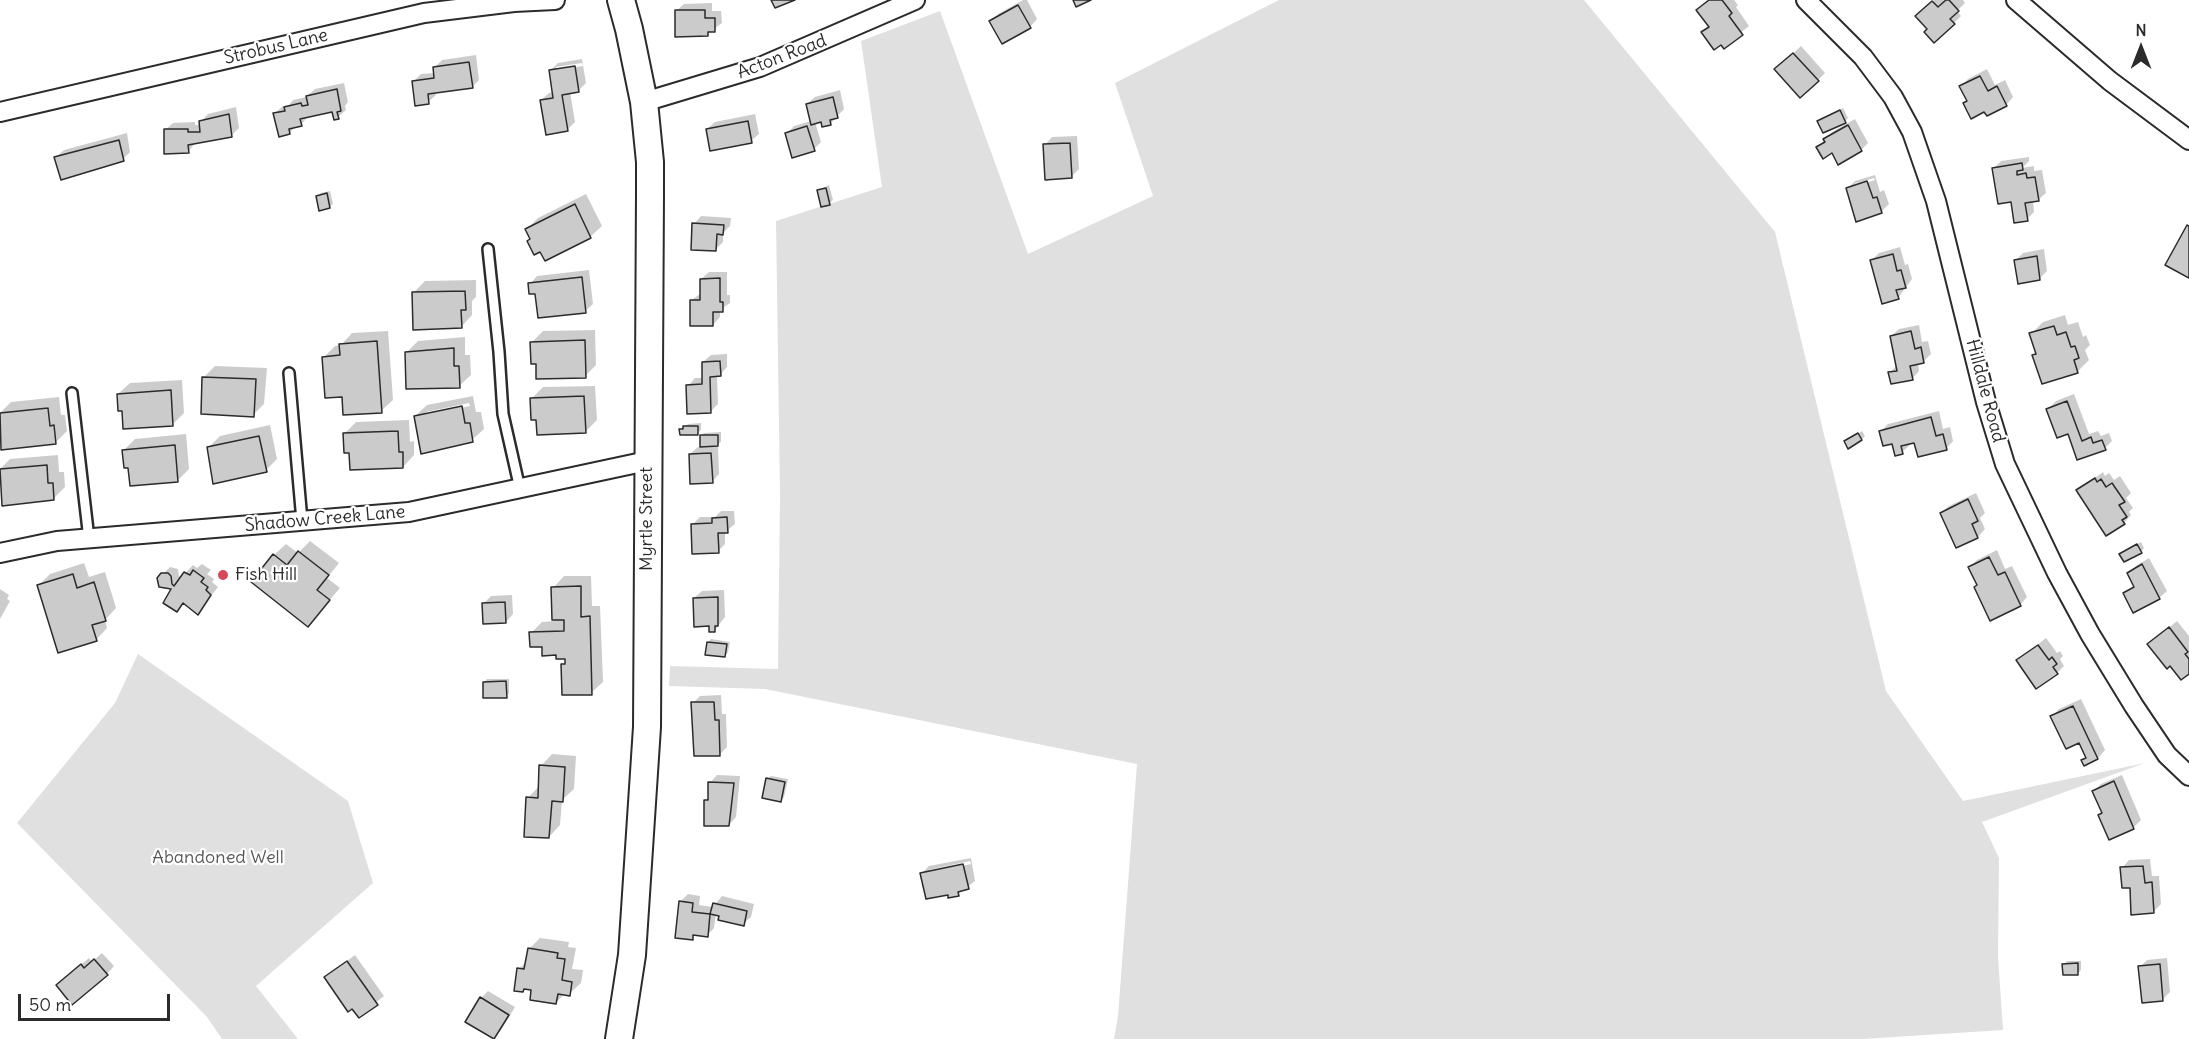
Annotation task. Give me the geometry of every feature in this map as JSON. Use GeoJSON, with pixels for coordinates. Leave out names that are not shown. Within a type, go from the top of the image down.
{"type":"FeatureCollection","features":[{"type":"Feature","properties":{"kind":"street","name":"Strobus Lane"},"geometry":{"type":"LineString","coordinates":[[0,112],[424,13],[514,2],[555,0]]}},
{"type":"Feature","properties":{"kind":"street","name":"Myrtle Street"},"geometry":{"type":"LineString","coordinates":[[620,1039],[632,955],[647,727],[650,183],[644,102],[621,0]]}},
{"type":"Feature","properties":{"kind":"street","name":"Acton Road"},"geometry":{"type":"LineString","coordinates":[[644,102],[760,67],[915,0]]}},
{"type":"Feature","properties":{"kind":"street","name":"Hilldale Road"},"geometry":{"type":"LineString","coordinates":[[1806,0],[1863,57],[1893,97],[1912,132],[1936,201],[1986,402],[2005,464],[2057,573],[2090,634],[2167,755],[2189,776]]}},
{"type":"Feature","properties":{"kind":"street"},"geometry":{"type":"LineString","coordinates":[[2016,0],[2110,81],[2189,140]]}},
{"type":"Feature","properties":{"kind":"street","name":"Shadow Creek Lane"},"geometry":{"type":"LineString","coordinates":[[0,553],[57,541],[409,512],[647,461]]}},
{"type":"Feature","properties":{"kind":"lane"},"geometry":{"type":"LineString","coordinates":[[488,249],[503,414],[520,489]]}},
{"type":"Feature","properties":{"kind":"lane"},"geometry":{"type":"LineString","coordinates":[[289,373],[302,521]]}},
{"type":"Feature","properties":{"kind":"lane"},"geometry":{"type":"LineString","coordinates":[[72,393],[88,538]]}},
{"type":"Feature","properties":{"kind":"green space"},"geometry":{"type":"Polygon","coordinates":[[[1279,0],[1584,0],[1775,232],[1886,691],[1963,801],[2145,763],[1982,822],[1999,858],[1998,957],[2003,1030],[1863,1039],[1114,1039],[1118,1016],[1137,764],[765,689],[669,686],[670,666],[778,669],[780,496],[776,221],[882,187],[861,41],[940,11],[1028,254],[1153,196],[1115,83],[1279,0]]]}},
{"type":"Feature","properties":{"kind":"green space","name":"Abandoned Well"},"geometry":{"type":"Polygon","coordinates":[[[138,654],[348,801],[373,883],[256,986],[298,1039],[222,1039],[207,1017],[17,823],[115,703],[138,654]]]}},
{"type":"Feature","properties":{"kind":"building"},"geometry":{"type":"Polygon","coordinates":[[[771,0],[795,0],[775,8],[771,0]]]}},
{"type":"Feature","properties":{"kind":"building"},"geometry":{"type":"Polygon","coordinates":[[[1073,0],[1091,0],[1076,7],[1073,0]]]}},
{"type":"Feature","properties":{"kind":"building"},"geometry":{"type":"Polygon","coordinates":[[[1709,0],[1722,0],[1732,13],[1729,16],[1743,35],[1724,49],[1721,45],[1714,50],[1701,32],[1709,27],[1696,10],[1709,0]]]}},
{"type":"Feature","properties":{"kind":"building"},"geometry":{"type":"Polygon","coordinates":[[[1949,0],[1959,11],[1950,19],[1955,24],[1934,43],[1924,32],[1927,29],[1915,16],[1932,1],[1938,7],[1949,0]]]}},
{"type":"Feature","properties":{"kind":"building"},"geometry":{"type":"Polygon","coordinates":[[[1018,5],[1031,28],[1002,44],[989,21],[1018,5]]]}},
{"type":"Feature","properties":{"kind":"building"},"geometry":{"type":"Polygon","coordinates":[[[675,10],[705,10],[705,18],[715,18],[715,32],[708,32],[708,36],[675,37],[675,10]]]}},
{"type":"Feature","properties":{"kind":"building"},"geometry":{"type":"Polygon","coordinates":[[[1793,53],[1819,81],[1800,98],[1774,69],[1793,53]]]}},
{"type":"Feature","properties":{"kind":"building"},"geometry":{"type":"Polygon","coordinates":[[[469,62],[473,88],[428,94],[429,104],[415,106],[412,81],[434,78],[433,67],[469,62]]]}},
{"type":"Feature","properties":{"kind":"building"},"geometry":{"type":"Polygon","coordinates":[[[575,66],[579,92],[562,95],[568,131],[546,135],[540,100],[553,98],[549,70],[575,66]]]}},
{"type":"Feature","properties":{"kind":"building"},"geometry":{"type":"Polygon","coordinates":[[[1980,76],[1988,91],[1997,86],[2007,106],[1987,116],[1984,112],[1971,119],[1963,103],[1967,101],[1959,86],[1980,76]]]}},
{"type":"Feature","properties":{"kind":"building"},"geometry":{"type":"Polygon","coordinates":[[[337,89],[341,111],[337,112],[339,119],[334,120],[332,112],[300,119],[302,126],[289,129],[290,134],[279,137],[273,113],[285,111],[284,107],[301,103],[302,106],[308,105],[306,96],[337,89]]]}},
{"type":"Feature","properties":{"kind":"building"},"geometry":{"type":"Polygon","coordinates":[[[833,97],[838,118],[830,120],[831,125],[822,127],[821,122],[811,125],[806,104],[833,97]]]}},
{"type":"Feature","properties":{"kind":"building"},"geometry":{"type":"Polygon","coordinates":[[[1840,110],[1846,123],[1823,133],[1817,121],[1840,110]]]}},
{"type":"Feature","properties":{"kind":"building"},"geometry":{"type":"Polygon","coordinates":[[[229,114],[232,137],[188,145],[189,153],[164,154],[164,129],[188,129],[188,132],[200,132],[199,121],[229,114]]]}},
{"type":"Feature","properties":{"kind":"building"},"geometry":{"type":"Polygon","coordinates":[[[748,121],[752,143],[710,151],[706,129],[748,121]]]}},
{"type":"Feature","properties":{"kind":"building"},"geometry":{"type":"Polygon","coordinates":[[[1848,125],[1862,151],[1838,165],[1832,153],[1823,159],[1816,147],[1825,142],[1823,139],[1848,125]]]}},
{"type":"Feature","properties":{"kind":"building"},"geometry":{"type":"Polygon","coordinates":[[[807,126],[815,151],[792,158],[785,133],[807,126]]]}},
{"type":"Feature","properties":{"kind":"building"},"geometry":{"type":"Polygon","coordinates":[[[119,140],[124,161],[61,180],[54,157],[119,140]]]}},
{"type":"Feature","properties":{"kind":"building"},"geometry":{"type":"Polygon","coordinates":[[[1070,143],[1072,178],[1045,180],[1043,144],[1070,143]]]}},
{"type":"Feature","properties":{"kind":"building"},"geometry":{"type":"Polygon","coordinates":[[[2022,163],[2023,170],[2017,171],[2017,175],[2026,173],[2027,178],[2035,177],[2039,201],[2025,203],[2028,221],[2014,223],[2011,202],[1998,204],[1992,168],[2022,163]]]}},
{"type":"Feature","properties":{"kind":"building"},"geometry":{"type":"Polygon","coordinates":[[[1867,181],[1873,198],[1877,197],[1882,213],[1856,222],[1846,188],[1867,181]]]}},
{"type":"Feature","properties":{"kind":"building"},"geometry":{"type":"Polygon","coordinates":[[[826,188],[830,205],[821,207],[817,190],[826,188]]]}},
{"type":"Feature","properties":{"kind":"building"},"geometry":{"type":"Polygon","coordinates":[[[327,193],[330,208],[319,211],[316,196],[327,193]]]}},
{"type":"Feature","properties":{"kind":"building"},"geometry":{"type":"Polygon","coordinates":[[[575,204],[591,238],[545,261],[540,252],[534,255],[527,241],[530,239],[525,229],[575,204]]]}},
{"type":"Feature","properties":{"kind":"building"},"geometry":{"type":"Polygon","coordinates":[[[692,223],[724,225],[723,235],[717,234],[716,251],[691,250],[692,223]]]}},
{"type":"Feature","properties":{"kind":"building"},"geometry":{"type":"Polygon","coordinates":[[[2187,225],[2189,226],[2189,278],[2165,265],[2187,225]]]}},
{"type":"Feature","properties":{"kind":"building"},"geometry":{"type":"Polygon","coordinates":[[[1893,254],[1897,271],[1901,270],[1906,288],[1896,290],[1899,299],[1882,304],[1870,260],[1893,254]]]}},
{"type":"Feature","properties":{"kind":"building"},"geometry":{"type":"Polygon","coordinates":[[[2037,256],[2040,280],[2018,284],[2014,260],[2037,256]]]}},
{"type":"Feature","properties":{"kind":"building"},"geometry":{"type":"Polygon","coordinates":[[[582,277],[586,313],[538,318],[535,294],[529,294],[528,283],[582,277]]]}},
{"type":"Feature","properties":{"kind":"building"},"geometry":{"type":"Polygon","coordinates":[[[720,278],[720,302],[723,302],[723,312],[713,312],[713,326],[690,326],[690,300],[700,300],[700,279],[720,278]]]}},
{"type":"Feature","properties":{"kind":"building"},"geometry":{"type":"Polygon","coordinates":[[[465,291],[466,310],[461,310],[462,328],[413,330],[412,292],[465,291]]]}},
{"type":"Feature","properties":{"kind":"building"},"geometry":{"type":"Polygon","coordinates":[[[2054,326],[2057,335],[2066,332],[2071,347],[2075,346],[2079,358],[2074,360],[2078,373],[2042,384],[2032,355],[2036,354],[2029,333],[2054,326]]]}},
{"type":"Feature","properties":{"kind":"building"},"geometry":{"type":"Polygon","coordinates":[[[1911,331],[1915,349],[1921,347],[1924,363],[1910,366],[1913,380],[1891,384],[1888,372],[1897,371],[1890,336],[1911,331]]]}},
{"type":"Feature","properties":{"kind":"building"},"geometry":{"type":"Polygon","coordinates":[[[585,340],[586,378],[536,379],[536,364],[531,364],[530,342],[585,340]]]}},
{"type":"Feature","properties":{"kind":"building"},"geometry":{"type":"Polygon","coordinates":[[[377,341],[382,413],[343,415],[342,397],[325,398],[322,357],[340,355],[339,344],[377,341]]]}},
{"type":"Feature","properties":{"kind":"building"},"geometry":{"type":"Polygon","coordinates":[[[454,348],[454,366],[459,366],[460,388],[406,389],[405,352],[454,348]]]}},
{"type":"Feature","properties":{"kind":"building"},"geometry":{"type":"Polygon","coordinates":[[[720,361],[721,376],[710,377],[711,413],[687,414],[686,385],[702,384],[702,362],[720,361]]]}},
{"type":"Feature","properties":{"kind":"building"},"geometry":{"type":"Polygon","coordinates":[[[202,377],[256,379],[254,417],[201,414],[202,377]]]}},
{"type":"Feature","properties":{"kind":"building"},"geometry":{"type":"Polygon","coordinates":[[[171,390],[173,426],[123,429],[122,411],[118,411],[117,394],[171,390]]]}},
{"type":"Feature","properties":{"kind":"building"},"geometry":{"type":"Polygon","coordinates":[[[584,396],[586,433],[537,435],[536,420],[531,420],[530,398],[584,396]]]}},
{"type":"Feature","properties":{"kind":"building"},"geometry":{"type":"Polygon","coordinates":[[[2067,401],[2082,441],[2091,437],[2093,443],[2102,440],[2106,450],[2077,460],[2068,434],[2057,438],[2046,409],[2067,401]]]}},
{"type":"Feature","properties":{"kind":"building"},"geometry":{"type":"Polygon","coordinates":[[[462,406],[465,423],[470,423],[473,442],[421,454],[414,416],[462,406]]]}},
{"type":"Feature","properties":{"kind":"building"},"geometry":{"type":"Polygon","coordinates":[[[48,408],[50,426],[54,425],[56,444],[1,450],[0,413],[48,408]]]}},
{"type":"Feature","properties":{"kind":"building"},"geometry":{"type":"Polygon","coordinates":[[[1931,417],[1936,436],[1943,434],[1947,450],[1918,457],[1914,443],[1901,446],[1903,454],[1895,456],[1892,444],[1883,446],[1879,431],[1931,417]]]}},
{"type":"Feature","properties":{"kind":"building"},"geometry":{"type":"Polygon","coordinates":[[[683,426],[698,426],[698,435],[680,435],[679,429],[683,429],[683,426]]]}},
{"type":"Feature","properties":{"kind":"building"},"geometry":{"type":"Polygon","coordinates":[[[398,431],[399,452],[403,452],[403,468],[350,470],[349,453],[344,453],[343,433],[398,431]]]}},
{"type":"Feature","properties":{"kind":"building"},"geometry":{"type":"Polygon","coordinates":[[[1858,433],[1862,440],[1848,449],[1844,441],[1858,433]]]}},
{"type":"Feature","properties":{"kind":"building"},"geometry":{"type":"Polygon","coordinates":[[[700,435],[718,435],[718,446],[700,447],[700,435]]]}},
{"type":"Feature","properties":{"kind":"building"},"geometry":{"type":"Polygon","coordinates":[[[259,436],[267,472],[213,484],[207,447],[259,436]]]}},
{"type":"Feature","properties":{"kind":"building"},"geometry":{"type":"Polygon","coordinates":[[[175,445],[178,482],[130,486],[128,468],[124,468],[122,450],[175,445]]]}},
{"type":"Feature","properties":{"kind":"building"},"geometry":{"type":"Polygon","coordinates":[[[711,453],[713,483],[690,484],[689,454],[711,453]]]}},
{"type":"Feature","properties":{"kind":"building"},"geometry":{"type":"Polygon","coordinates":[[[47,465],[48,483],[53,483],[54,500],[2,506],[0,469],[47,465]]]}},
{"type":"Feature","properties":{"kind":"building"},"geometry":{"type":"Polygon","coordinates":[[[2095,478],[2097,482],[2101,479],[2106,487],[2112,483],[2125,502],[2119,505],[2127,517],[2122,520],[2125,524],[2106,536],[2076,490],[2095,478]]]}},
{"type":"Feature","properties":{"kind":"building"},"geometry":{"type":"Polygon","coordinates":[[[1968,499],[1978,521],[1972,524],[1978,538],[1956,548],[1940,513],[1968,499]]]}},
{"type":"Feature","properties":{"kind":"building"},"geometry":{"type":"Polygon","coordinates":[[[727,517],[728,533],[718,533],[719,553],[692,554],[691,524],[712,523],[712,518],[727,517]]]}},
{"type":"Feature","properties":{"kind":"building"},"geometry":{"type":"Polygon","coordinates":[[[2137,544],[2142,553],[2124,562],[2119,554],[2137,544]]]}},
{"type":"Feature","properties":{"kind":"building"},"geometry":{"type":"Polygon","coordinates":[[[298,551],[329,575],[317,590],[330,600],[308,627],[251,582],[273,554],[287,565],[298,551]]]}},
{"type":"Feature","properties":{"kind":"building"},"geometry":{"type":"Polygon","coordinates":[[[1989,557],[1998,575],[2005,572],[2021,606],[1990,621],[1974,587],[1977,585],[1968,567],[1989,557]]]}},
{"type":"Feature","properties":{"kind":"building"},"geometry":{"type":"Polygon","coordinates":[[[2142,564],[2160,599],[2133,613],[2123,593],[2134,587],[2127,573],[2142,564]]]}},
{"type":"Feature","properties":{"kind":"building"},"geometry":{"type":"Polygon","coordinates":[[[193,570],[204,578],[201,582],[208,587],[206,590],[211,595],[198,615],[183,603],[177,612],[163,603],[171,589],[159,587],[157,578],[161,573],[168,573],[174,586],[184,572],[190,575],[193,570]]]}},
{"type":"Feature","properties":{"kind":"building"},"geometry":{"type":"Polygon","coordinates":[[[73,574],[77,588],[94,582],[106,621],[92,625],[97,641],[58,653],[37,585],[73,574]]]}},
{"type":"Feature","properties":{"kind":"building"},"geometry":{"type":"Polygon","coordinates":[[[581,586],[581,617],[590,616],[592,695],[562,695],[561,664],[565,664],[565,659],[556,659],[556,655],[542,656],[542,647],[530,647],[529,632],[564,631],[564,620],[552,620],[551,587],[581,586]]]}},
{"type":"Feature","properties":{"kind":"building"},"geometry":{"type":"Polygon","coordinates":[[[718,597],[718,626],[715,626],[715,632],[709,632],[709,626],[694,627],[693,598],[718,597]]]}},
{"type":"Feature","properties":{"kind":"building"},"geometry":{"type":"Polygon","coordinates":[[[505,602],[506,623],[483,624],[482,603],[505,602]]]}},
{"type":"Feature","properties":{"kind":"building"},"geometry":{"type":"Polygon","coordinates":[[[2169,627],[2188,652],[2185,654],[2189,659],[2189,674],[2181,680],[2170,666],[2167,669],[2147,644],[2169,627]]]}},
{"type":"Feature","properties":{"kind":"building"},"geometry":{"type":"Polygon","coordinates":[[[707,642],[727,644],[725,657],[705,655],[707,642]]]}},
{"type":"Feature","properties":{"kind":"building"},"geometry":{"type":"Polygon","coordinates":[[[2038,645],[2049,660],[2052,657],[2057,664],[2053,667],[2058,674],[2036,689],[2016,660],[2038,645]]]}},
{"type":"Feature","properties":{"kind":"building"},"geometry":{"type":"Polygon","coordinates":[[[506,681],[507,698],[483,698],[483,682],[506,681]]]}},
{"type":"Feature","properties":{"kind":"building"},"geometry":{"type":"Polygon","coordinates":[[[691,702],[714,702],[715,720],[719,720],[720,756],[694,756],[691,702]]]}},
{"type":"Feature","properties":{"kind":"building"},"geometry":{"type":"Polygon","coordinates":[[[2073,706],[2098,759],[2084,766],[2081,760],[2086,758],[2079,743],[2066,749],[2050,716],[2073,706]]]}},
{"type":"Feature","properties":{"kind":"building"},"geometry":{"type":"Polygon","coordinates":[[[539,765],[565,767],[563,802],[552,801],[549,838],[524,837],[526,797],[538,798],[539,765]]]}},
{"type":"Feature","properties":{"kind":"building"},"geometry":{"type":"Polygon","coordinates":[[[766,778],[785,782],[781,802],[762,798],[766,778]]]}},
{"type":"Feature","properties":{"kind":"building"},"geometry":{"type":"Polygon","coordinates":[[[2114,781],[2134,829],[2109,840],[2098,815],[2102,813],[2092,791],[2114,781]]]}},
{"type":"Feature","properties":{"kind":"building"},"geometry":{"type":"Polygon","coordinates":[[[708,782],[734,783],[729,826],[704,826],[704,800],[708,800],[708,782]]]}},
{"type":"Feature","properties":{"kind":"building"},"geometry":{"type":"Polygon","coordinates":[[[963,864],[969,889],[958,892],[959,896],[948,898],[948,895],[926,899],[920,873],[963,864]]]}},
{"type":"Feature","properties":{"kind":"building"},"geometry":{"type":"Polygon","coordinates":[[[2143,866],[2145,883],[2152,882],[2154,913],[2131,915],[2130,888],[2122,888],[2120,867],[2143,866]]]}},
{"type":"Feature","properties":{"kind":"building"},"geometry":{"type":"Polygon","coordinates":[[[679,901],[693,903],[692,912],[710,914],[708,937],[693,935],[693,940],[675,938],[679,901]]]}},
{"type":"Feature","properties":{"kind":"building"},"geometry":{"type":"Polygon","coordinates":[[[713,903],[747,911],[744,926],[718,920],[719,916],[710,914],[713,903]]]}},
{"type":"Feature","properties":{"kind":"building"},"geometry":{"type":"Polygon","coordinates":[[[528,948],[558,953],[557,958],[565,959],[562,980],[572,982],[570,996],[558,994],[556,1004],[530,1000],[531,990],[514,991],[517,968],[524,969],[528,948]]]}},
{"type":"Feature","properties":{"kind":"building"},"geometry":{"type":"Polygon","coordinates":[[[94,959],[108,975],[72,1005],[56,985],[81,964],[84,968],[94,959]]]}},
{"type":"Feature","properties":{"kind":"building"},"geometry":{"type":"Polygon","coordinates":[[[347,961],[378,1005],[359,1018],[352,1009],[348,1012],[324,977],[347,961]]]}},
{"type":"Feature","properties":{"kind":"building"},"geometry":{"type":"Polygon","coordinates":[[[2078,963],[2078,975],[2063,975],[2062,964],[2078,963]]]}},
{"type":"Feature","properties":{"kind":"building"},"geometry":{"type":"Polygon","coordinates":[[[2160,964],[2163,1001],[2142,1003],[2138,966],[2160,964]]]}},
{"type":"Feature","properties":{"kind":"building"},"geometry":{"type":"Polygon","coordinates":[[[480,997],[509,1015],[494,1039],[465,1022],[480,997]]]}},
{"type":"Feature","properties":{"kind":"place","name":"Fish Hill"},"geometry":{"type":"Point","coordinates":[223,575]}}]}
